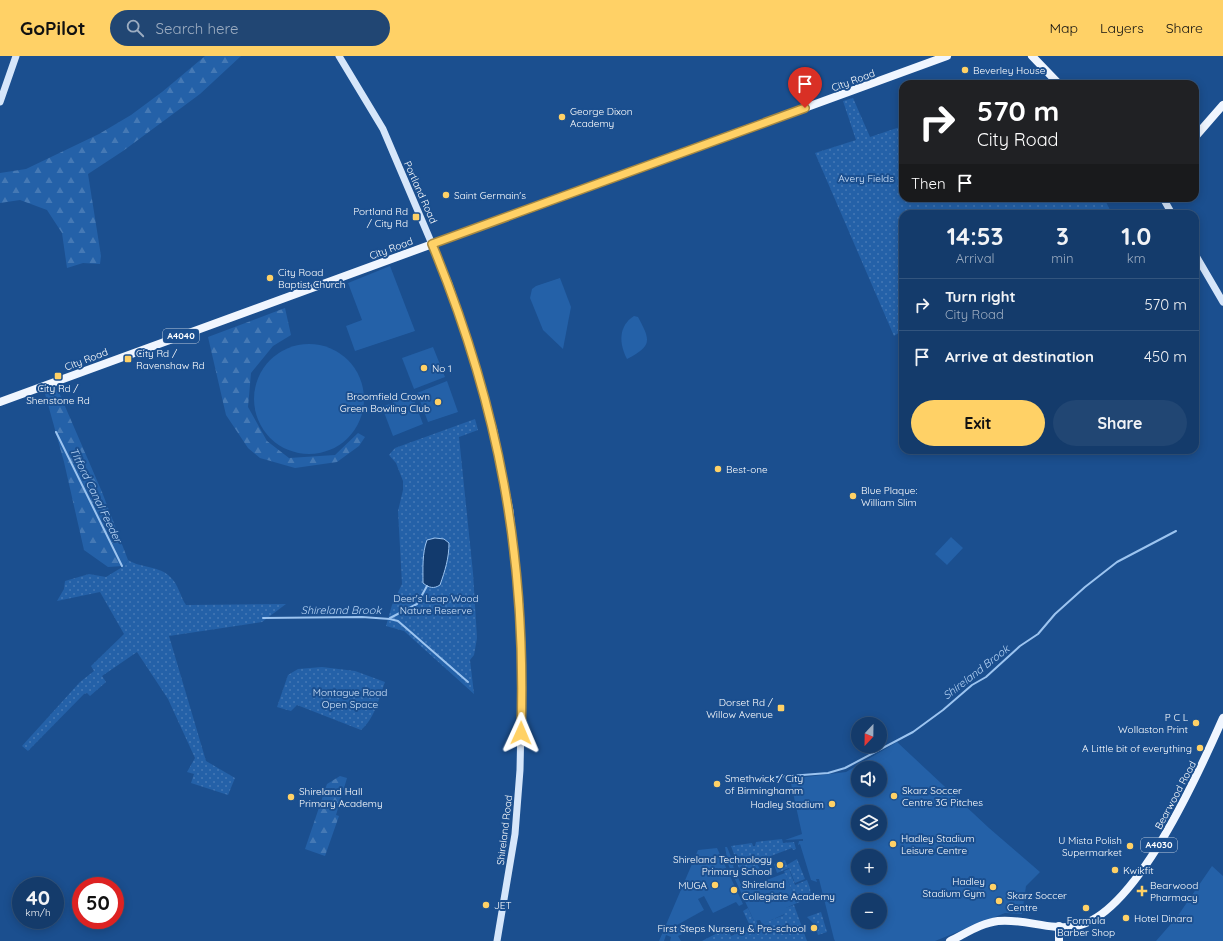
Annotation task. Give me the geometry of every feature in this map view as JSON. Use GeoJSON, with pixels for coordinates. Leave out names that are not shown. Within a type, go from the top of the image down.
{"type":"FeatureCollection","features":[{"type":"Feature","properties":{"kind":"main road"},"geometry":{"type":"LineString","coordinates":[[0,102],[16,56]]}},
{"type":"Feature","properties":{"kind":"main road","name":"Portland Road"},"geometry":{"type":"LineString","coordinates":[[339,56],[383,129],[432,244],[463,323],[494,431],[510,511],[519,591],[522,652],[522,721]]}},
{"type":"Feature","properties":{"kind":"main road","name":"City Road"},"geometry":{"type":"LineString","coordinates":[[0,402],[947,56]]}},
{"type":"Feature","properties":{"kind":"main road"},"geometry":{"type":"LineString","coordinates":[[1032,56],[1055,80]]}},
{"type":"Feature","properties":{"kind":"main road"},"geometry":{"type":"LineString","coordinates":[[1199,132],[1223,105]]}},
{"type":"Feature","properties":{"kind":"main road"},"geometry":{"type":"LineString","coordinates":[[1199,261],[1223,302]]}},
{"type":"Feature","properties":{"kind":"main road","name":"Bearwood Road"},"geometry":{"type":"LineString","coordinates":[[1059,926],[1103,912],[1119,897],[1137,876],[1159,845],[1191,790],[1223,718]]}},
{"type":"Feature","properties":{"kind":"main road","name":"Shireland Road"},"geometry":{"type":"LineString","coordinates":[[498,941],[516,834],[522,721]]}},
{"type":"Feature","properties":{"kind":"main road"},"geometry":{"type":"LineString","coordinates":[[950,941],[986,924],[996,921],[1059,926],[1059,941]]}},
{"type":"Feature","properties":{"kind":"green space"},"geometry":{"type":"Polygon","coordinates":[[[205,56],[241,56],[200,94],[123,151],[88,174],[101,256],[100,264],[83,263],[67,268],[62,233],[47,210],[20,200],[0,203],[0,173],[26,169],[99,134],[131,115],[162,92],[205,56]]]}},
{"type":"Feature","properties":{"kind":"green space","name":"Avery Fields"},"geometry":{"type":"Polygon","coordinates":[[[853,98],[870,137],[899,127],[899,202],[1106,202],[1110,210],[899,210],[899,333],[894,336],[815,153],[856,140],[843,101],[853,98]]]}},
{"type":"Feature","properties":{"kind":"green space"},"geometry":{"type":"Polygon","coordinates":[[[390,266],[415,331],[355,351],[346,326],[362,320],[348,283],[390,266]]]}},
{"type":"Feature","properties":{"kind":"green space"},"geometry":{"type":"Polygon","coordinates":[[[560,278],[571,307],[563,349],[543,330],[530,298],[532,289],[536,286],[560,278]]]}},
{"type":"Feature","properties":{"kind":"green space"},"geometry":{"type":"Polygon","coordinates":[[[285,308],[291,335],[273,346],[251,373],[248,407],[267,441],[289,458],[335,455],[358,433],[365,437],[359,446],[337,462],[295,468],[260,458],[248,448],[226,415],[208,337],[285,308]]]}},
{"type":"Feature","properties":{"kind":"green space"},"geometry":{"type":"Polygon","coordinates":[[[634,316],[638,317],[642,325],[647,337],[647,342],[641,350],[627,359],[621,341],[625,325],[634,316]]]}},
{"type":"Feature","properties":{"kind":"green space"},"geometry":{"type":"Polygon","coordinates":[[[309,344],[330,349],[348,360],[359,378],[364,399],[359,420],[348,438],[330,449],[309,454],[288,449],[270,438],[259,420],[254,399],[259,378],[270,360],[288,349],[309,344]]]}},
{"type":"Feature","properties":{"kind":"green space","name":"No 1"},"geometry":{"type":"Polygon","coordinates":[[[433,347],[445,377],[414,389],[402,358],[433,347]]]}},
{"type":"Feature","properties":{"kind":"green space","name":"Broomfield Crown Green Bowling Club"},"geometry":{"type":"Polygon","coordinates":[[[447,381],[458,412],[428,422],[417,393],[447,381]]]}},
{"type":"Feature","properties":{"kind":"green space"},"geometry":{"type":"Polygon","coordinates":[[[44,390],[58,390],[102,492],[128,560],[124,566],[108,567],[84,550],[64,462],[44,390]]]}},
{"type":"Feature","properties":{"kind":"green space"},"geometry":{"type":"Polygon","coordinates":[[[412,395],[423,424],[393,436],[382,407],[412,395]]]}},
{"type":"Feature","properties":{"kind":"green space","name":"Deer's Leap Wood Nature Reserve"},"geometry":{"type":"Polygon","coordinates":[[[475,419],[478,430],[459,437],[473,573],[477,638],[474,655],[470,660],[474,694],[404,631],[386,626],[392,605],[402,584],[398,511],[403,490],[403,481],[396,463],[389,455],[395,448],[475,419]]]}},
{"type":"Feature","properties":{"kind":"green space"},"geometry":{"type":"Polygon","coordinates":[[[951,537],[963,548],[947,565],[935,554],[951,537]]]}},
{"type":"Feature","properties":{"kind":"green space"},"geometry":{"type":"Polygon","coordinates":[[[128,560],[139,565],[158,569],[168,575],[175,583],[186,605],[286,604],[262,622],[169,636],[206,761],[235,778],[228,795],[191,783],[194,774],[187,772],[195,758],[168,699],[137,652],[102,676],[106,682],[90,696],[87,693],[84,694],[28,751],[22,746],[80,682],[94,671],[91,666],[124,634],[100,592],[57,601],[64,589],[65,581],[89,574],[106,577],[124,566],[128,560]]]}},
{"type":"Feature","properties":{"kind":"green space","name":"Montague Road Open Space"},"geometry":{"type":"Polygon","coordinates":[[[322,667],[355,671],[385,682],[370,720],[361,730],[297,705],[291,711],[277,707],[288,675],[298,669],[322,667]]]}},
{"type":"Feature","properties":{"kind":"green space","name":"Hadley Stadium Leisure Centre"},"geometry":{"type":"Polygon","coordinates":[[[897,742],[989,828],[1040,872],[1026,886],[1022,914],[1005,913],[935,941],[835,941],[819,879],[816,879],[817,882],[811,880],[800,844],[798,845],[799,841],[803,841],[803,839],[785,840],[802,834],[790,779],[846,772],[851,769],[851,797],[887,797],[887,761],[865,761],[878,753],[887,753],[887,748],[897,742]]]}},
{"type":"Feature","properties":{"kind":"green space"},"geometry":{"type":"Polygon","coordinates":[[[340,776],[347,778],[336,815],[339,816],[325,856],[305,849],[327,784],[340,776]]]}},
{"type":"Feature","properties":{"kind":"green space"},"geometry":{"type":"Polygon","coordinates":[[[782,839],[783,843],[794,842],[796,849],[793,850],[792,848],[760,860],[760,863],[757,864],[760,869],[757,870],[755,866],[744,870],[743,865],[739,868],[731,846],[752,843],[753,846],[755,846],[756,842],[782,839]]]}},
{"type":"Feature","properties":{"kind":"green space"},"geometry":{"type":"Polygon","coordinates":[[[725,847],[727,847],[743,889],[785,873],[797,903],[786,908],[785,914],[762,924],[760,920],[754,921],[728,864],[725,847]]]}},
{"type":"Feature","properties":{"kind":"green space"},"geometry":{"type":"Polygon","coordinates":[[[717,848],[736,889],[734,890],[735,892],[737,891],[743,904],[739,906],[736,902],[713,913],[704,896],[698,899],[704,910],[677,925],[682,934],[678,936],[681,941],[670,941],[671,937],[666,935],[664,941],[659,941],[698,850],[717,848]]]}},
{"type":"Feature","properties":{"kind":"green space"},"geometry":{"type":"Polygon","coordinates":[[[797,859],[805,879],[795,883],[789,868],[777,873],[774,864],[785,860],[787,865],[797,859]]]}},
{"type":"Feature","properties":{"kind":"green space"},"geometry":{"type":"Polygon","coordinates":[[[1212,866],[1223,876],[1223,941],[1156,941],[1177,917],[1212,866]]]}},
{"type":"Feature","properties":{"kind":"green space"},"geometry":{"type":"Polygon","coordinates":[[[789,869],[795,885],[807,880],[811,898],[797,903],[784,871],[789,869]]]}},
{"type":"Feature","properties":{"kind":"green space"},"geometry":{"type":"Polygon","coordinates":[[[794,905],[807,941],[702,941],[727,928],[731,936],[751,928],[743,911],[748,908],[754,921],[756,920],[758,925],[784,915],[785,908],[794,905]]]}},
{"type":"Feature","properties":{"kind":"green space"},"geometry":{"type":"Polygon","coordinates":[[[821,912],[827,932],[818,935],[815,925],[807,917],[821,912]]]}},
{"type":"Feature","properties":{"kind":"shaded area"},"geometry":{"type":"Polygon","coordinates":[[[435,538],[444,539],[449,543],[449,549],[440,585],[432,587],[423,583],[423,561],[427,540],[435,538]]]}},
{"type":"Feature","properties":{"kind":"waterway","name":"Titford Canal Feeder"},"geometry":{"type":"LineString","coordinates":[[56,432],[122,566]]}},
{"type":"Feature","properties":{"kind":"waterway","name":"Shireland Brook"},"geometry":{"type":"LineString","coordinates":[[764,778],[828,773],[845,768],[913,732],[943,710],[972,685],[986,677],[1020,646],[1038,634],[1055,614],[1085,587],[1117,562],[1176,531]]}},
{"type":"Feature","properties":{"kind":"waterway"},"geometry":{"type":"LineString","coordinates":[[390,618],[417,604],[427,586]]}},
{"type":"Feature","properties":{"kind":"waterway","name":"Shireland Brook"},"geometry":{"type":"LineString","coordinates":[[263,618],[362,617],[398,621],[468,682]]}},
{"type":"Feature","properties":{"kind":"place","name":"Beverley House"},"geometry":{"type":"Point","coordinates":[965,70]}},
{"type":"Feature","properties":{"kind":"place","name":"George Dixon Academy"},"geometry":{"type":"Point","coordinates":[562,117]}},
{"type":"Feature","properties":{"kind":"place","name":"Saint Germain's"},"geometry":{"type":"Point","coordinates":[446,195]}},
{"type":"Feature","properties":{"kind":"place","name":"Portland Rd / City Rd"},"geometry":{"type":"Point","coordinates":[416,217]}},
{"type":"Feature","properties":{"kind":"place","name":"City Road Baptist Church"},"geometry":{"type":"Point","coordinates":[270,278]}},
{"type":"Feature","properties":{"kind":"place","name":"City Rd / Ravenshaw Rd"},"geometry":{"type":"Point","coordinates":[128,359]}},
{"type":"Feature","properties":{"kind":"place","name":"No 1"},"geometry":{"type":"Point","coordinates":[424,368]}},
{"type":"Feature","properties":{"kind":"place","name":"City Rd / Shenstone Rd"},"geometry":{"type":"Point","coordinates":[58,376]}},
{"type":"Feature","properties":{"kind":"place","name":"Broomfield Crown Green Bowling Club"},"geometry":{"type":"Point","coordinates":[438,402]}},
{"type":"Feature","properties":{"kind":"place","name":"Best-one"},"geometry":{"type":"Point","coordinates":[718,469]}},
{"type":"Feature","properties":{"kind":"place","name":"Blue Plaque: William Slim"},"geometry":{"type":"Point","coordinates":[853,496]}},
{"type":"Feature","properties":{"kind":"place","name":"Dorset Rd / Willow Avenue"},"geometry":{"type":"Point","coordinates":[781,708]}},
{"type":"Feature","properties":{"kind":"place","name":"P C L Wollaston Print"},"geometry":{"type":"Point","coordinates":[1196,723]}},
{"type":"Feature","properties":{"kind":"place","name":"A Little bit of everything"},"geometry":{"type":"Point","coordinates":[1200,748]}},
{"type":"Feature","properties":{"kind":"place","name":"Smethwick / City of Birminghamm"},"geometry":{"type":"Point","coordinates":[717,784]}},
{"type":"Feature","properties":{"kind":"place","name":"Skarz Soccer Centre 3G Pitches"},"geometry":{"type":"Point","coordinates":[894,796]}},
{"type":"Feature","properties":{"kind":"place","name":"Shireland Hall Primary Academy"},"geometry":{"type":"Point","coordinates":[291,797]}},
{"type":"Feature","properties":{"kind":"place","name":"Hadley Stadium"},"geometry":{"type":"Point","coordinates":[832,804]}},
{"type":"Feature","properties":{"kind":"place","name":"Hadley Stadium Leisure Centre"},"geometry":{"type":"Point","coordinates":[893,844]}},
{"type":"Feature","properties":{"kind":"place","name":"U Mista Polish Supermarket"},"geometry":{"type":"Point","coordinates":[1130,846]}},
{"type":"Feature","properties":{"kind":"place","name":"Shireland Technology Primary School"},"geometry":{"type":"Point","coordinates":[780,865]}},
{"type":"Feature","properties":{"kind":"place","name":"Kwikfit"},"geometry":{"type":"Point","coordinates":[1115,870]}},
{"type":"Feature","properties":{"kind":"place","name":"MUGA"},"geometry":{"type":"Point","coordinates":[715,885]}},
{"type":"Feature","properties":{"kind":"place","name":"Hadley Stadium Gym"},"geometry":{"type":"Point","coordinates":[993,887]}},
{"type":"Feature","properties":{"kind":"place","name":"Shireland Collegiate Academy"},"geometry":{"type":"Point","coordinates":[734,890]}},
{"type":"Feature","properties":{"kind":"place","name":"Bearwood Pharmacy"},"geometry":{"type":"Point","coordinates":[1142,891]}},
{"type":"Feature","properties":{"kind":"place","name":"Skarz Soccer Centre"},"geometry":{"type":"Point","coordinates":[999,901]}},
{"type":"Feature","properties":{"kind":"place","name":"JET"},"geometry":{"type":"Point","coordinates":[486,905]}},
{"type":"Feature","properties":{"kind":"place","name":"Formula Barber Shop"},"geometry":{"type":"Point","coordinates":[1086,908]}},
{"type":"Feature","properties":{"kind":"place","name":"Hotel Dinara"},"geometry":{"type":"Point","coordinates":[1126,918]}},
{"type":"Feature","properties":{"kind":"place","name":"First Steps Nursery & Pre-school"},"geometry":{"type":"Point","coordinates":[814,928]}},
{"type":"Feature","properties":{"kind":"route"},"geometry":{"type":"LineString","coordinates":[[521,733],[522,652],[520,606],[510,511],[494,431],[471,349],[449,284],[432,244],[805,108]]}}]}
